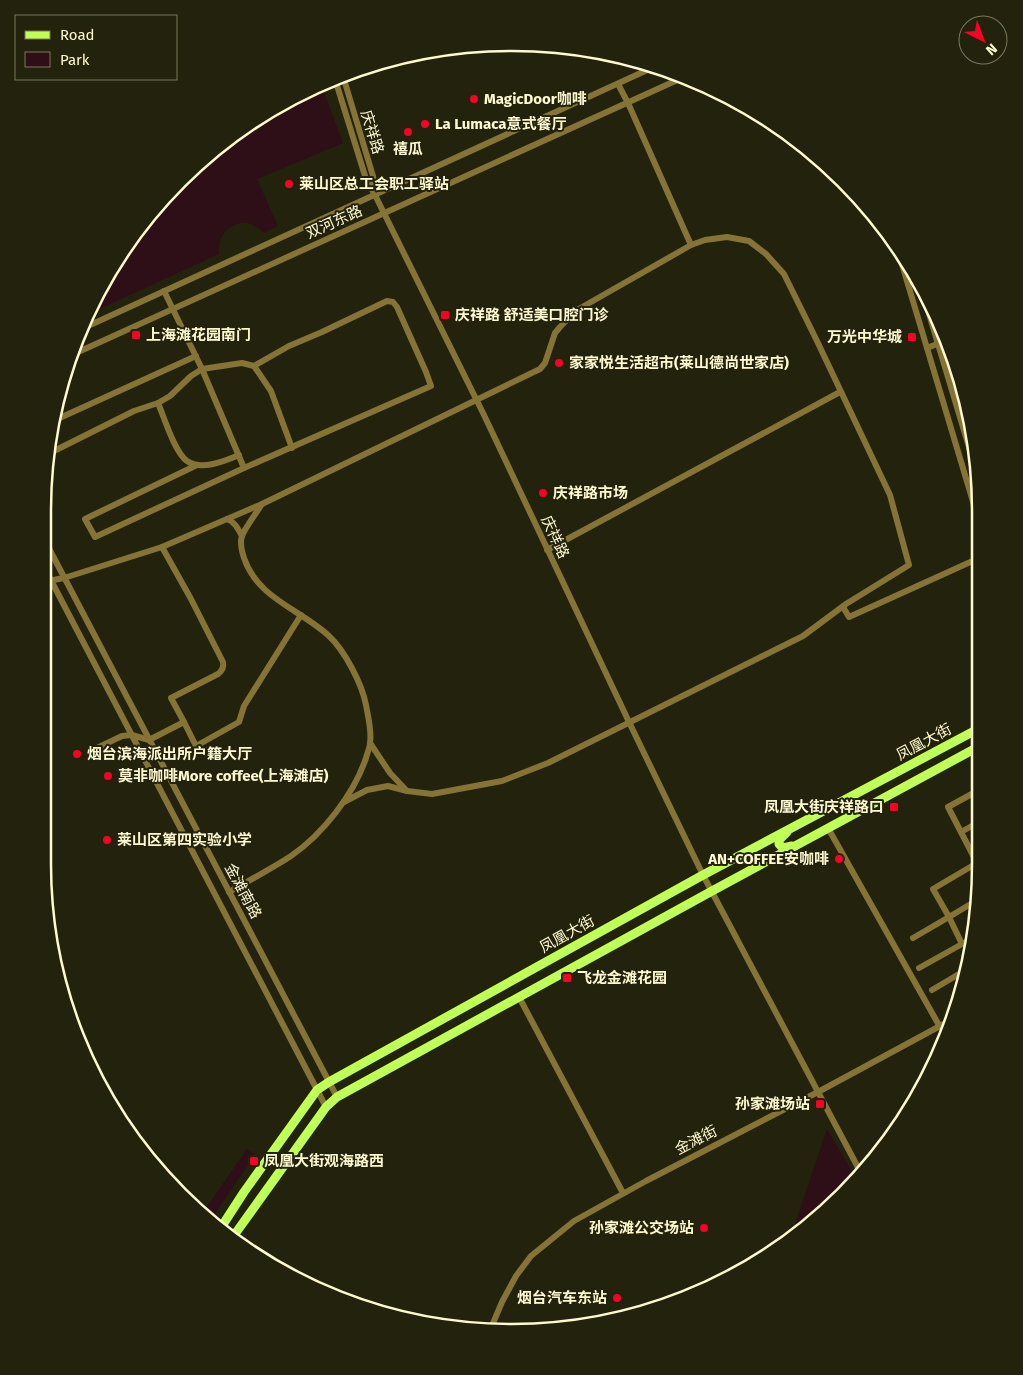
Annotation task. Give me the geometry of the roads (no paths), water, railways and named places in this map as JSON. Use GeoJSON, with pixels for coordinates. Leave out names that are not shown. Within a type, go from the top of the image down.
{"type":"FeatureCollection","features":[{"type":"Feature","properties":{"kind":"main road","name":"凤凰大街"},"geometry":{"type":"LineString","coordinates":[[224,1223],[317,1090],[329,1082],[703,875],[972,732]]}},
{"type":"Feature","properties":{"kind":"main road","name":"凤凰大街"},"geometry":{"type":"LineString","coordinates":[[236,1232],[326,1107],[337,1097],[712,890],[972,750]]}},
{"type":"Feature","properties":{"kind":"main road"},"geometry":{"type":"LineString","coordinates":[[799,824],[783,835],[779,840],[779,844],[783,848],[787,848],[804,841]]}},
{"type":"Feature","properties":{"kind":"main road"},"geometry":{"type":"LineString","coordinates":[[608,927],[625,920],[630,922],[632,928],[629,934],[618,942]]}},
{"type":"Feature","properties":{"kind":"main road"},"geometry":{"type":"LineString","coordinates":[[370,1060],[385,1053],[392,1054],[394,1060],[392,1064],[380,1073]]}},
{"type":"Feature","properties":{"kind":"main road"},"geometry":{"type":"LineString","coordinates":[[241,1236],[245,1219]]}},
{"type":"Feature","properties":{"kind":"street","name":"双河东路"},"geometry":{"type":"LineString","coordinates":[[91,325],[645,71]]}},
{"type":"Feature","properties":{"kind":"street","name":"双河东路"},"geometry":{"type":"LineString","coordinates":[[80,351],[675,81]]}},
{"type":"Feature","properties":{"kind":"street","name":"庆祥路"},"geometry":{"type":"LineString","coordinates":[[344,83],[373,176],[375,195]]}},
{"type":"Feature","properties":{"kind":"street"},"geometry":{"type":"LineString","coordinates":[[618,84],[691,245]]}},
{"type":"Feature","properties":{"kind":"street","name":"庆祥路"},"geometry":{"type":"LineString","coordinates":[[337,85],[366,179],[476,399],[703,875],[858,1167]]}},
{"type":"Feature","properties":{"kind":"street"},"geometry":{"type":"LineString","coordinates":[[52,581],[162,547],[228,519],[540,369],[545,363],[555,334],[577,310],[691,245],[705,240],[727,237],[749,241],[766,254],[784,274],[890,495],[910,565],[843,607],[802,636],[548,763],[502,781],[432,794],[407,791],[388,786],[367,790],[343,803]]}},
{"type":"Feature","properties":{"kind":"street"},"geometry":{"type":"LineString","coordinates":[[904,272],[972,497]]}},
{"type":"Feature","properties":{"kind":"street"},"geometry":{"type":"LineString","coordinates":[[164,291],[202,369],[244,468]]}},
{"type":"Feature","properties":{"kind":"street"},"geometry":{"type":"LineString","coordinates":[[197,465],[85,519],[95,537],[244,468],[431,386],[405,323],[393,302],[387,301],[289,346],[254,366]]}},
{"type":"Feature","properties":{"kind":"street"},"geometry":{"type":"LineString","coordinates":[[932,326],[965,435]]}},
{"type":"Feature","properties":{"kind":"street"},"geometry":{"type":"LineString","coordinates":[[927,348],[938,344]]}},
{"type":"Feature","properties":{"kind":"street"},"geometry":{"type":"LineString","coordinates":[[61,417],[196,356]]}},
{"type":"Feature","properties":{"kind":"street"},"geometry":{"type":"LineString","coordinates":[[55,450],[134,411],[158,403],[170,396],[191,376],[202,369],[242,363],[254,366],[271,391],[292,448]]}},
{"type":"Feature","properties":{"kind":"street"},"geometry":{"type":"LineString","coordinates":[[547,550],[840,392]]}},
{"type":"Feature","properties":{"kind":"street"},"geometry":{"type":"LineString","coordinates":[[158,403],[176,448],[188,462],[197,465],[212,465],[239,455]]}},
{"type":"Feature","properties":{"kind":"street"},"geometry":{"type":"LineString","coordinates":[[242,536],[262,504]]}},
{"type":"Feature","properties":{"kind":"street"},"geometry":{"type":"LineString","coordinates":[[228,519],[236,526],[242,536],[244,557],[259,585],[289,609],[302,615],[330,636],[340,649],[361,687],[365,699],[370,743],[360,774],[343,803],[319,831],[292,855],[229,892]]}},
{"type":"Feature","properties":{"kind":"street"},"geometry":{"type":"LineString","coordinates":[[162,547],[224,665],[218,674],[171,698],[196,746],[239,722],[244,706],[302,615]]}},
{"type":"Feature","properties":{"kind":"street","name":"金滩南路"},"geometry":{"type":"LineString","coordinates":[[51,553],[337,1097]]}},
{"type":"Feature","properties":{"kind":"street"},"geometry":{"type":"LineString","coordinates":[[843,607],[849,618],[972,561]]}},
{"type":"Feature","properties":{"kind":"street","name":"金滩南路"},"geometry":{"type":"LineString","coordinates":[[52,581],[326,1107]]}},
{"type":"Feature","properties":{"kind":"street"},"geometry":{"type":"LineString","coordinates":[[100,747],[122,736],[132,735],[149,740],[184,722]]}},
{"type":"Feature","properties":{"kind":"street"},"geometry":{"type":"LineString","coordinates":[[370,743],[390,773],[407,791]]}},
{"type":"Feature","properties":{"kind":"street"},"geometry":{"type":"LineString","coordinates":[[972,794],[948,807],[972,851]]}},
{"type":"Feature","properties":{"kind":"street"},"geometry":{"type":"LineString","coordinates":[[961,832],[972,826]]}},
{"type":"Feature","properties":{"kind":"street"},"geometry":{"type":"LineString","coordinates":[[828,828],[940,1027]]}},
{"type":"Feature","properties":{"kind":"street"},"geometry":{"type":"LineString","coordinates":[[962,944],[933,889],[972,866]]}},
{"type":"Feature","properties":{"kind":"street"},"geometry":{"type":"LineString","coordinates":[[912,938],[970,904]]}},
{"type":"Feature","properties":{"kind":"street"},"geometry":{"type":"LineString","coordinates":[[919,968],[965,942]]}},
{"type":"Feature","properties":{"kind":"street"},"geometry":{"type":"LineString","coordinates":[[932,990],[958,975]]}},
{"type":"Feature","properties":{"kind":"street"},"geometry":{"type":"LineString","coordinates":[[519,997],[623,1193]]}},
{"type":"Feature","properties":{"kind":"street"},"geometry":{"type":"LineString","coordinates":[[278,1012],[289,1006]]}},
{"type":"Feature","properties":{"kind":"street","name":"金滩街"},"geometry":{"type":"LineString","coordinates":[[493,1323],[516,1276],[531,1256],[574,1221],[623,1193],[940,1027]]}},
{"type":"Feature","properties":{"kind":"place","name":"MagicDoor咖啡"},"geometry":{"type":"Point","coordinates":[474,99]}},
{"type":"Feature","properties":{"kind":"place","name":"La Lumaca意式餐厅"},"geometry":{"type":"Point","coordinates":[425,124]}},
{"type":"Feature","properties":{"kind":"place","name":"禧瓜"},"geometry":{"type":"Point","coordinates":[408,132]}},
{"type":"Feature","properties":{"kind":"place","name":"莱山区总工会职工驿站"},"geometry":{"type":"Point","coordinates":[289,184]}},
{"type":"Feature","properties":{"kind":"place","name":"庆祥路 舒适美口腔门诊"},"geometry":{"type":"Point","coordinates":[445,315]}},
{"type":"Feature","properties":{"kind":"place","name":"上海滩花园南门"},"geometry":{"type":"Point","coordinates":[136,335]}},
{"type":"Feature","properties":{"kind":"place","name":"万光中华城"},"geometry":{"type":"Point","coordinates":[912,337]}},
{"type":"Feature","properties":{"kind":"place","name":"家家悦生活超市(莱山德尚世家店)"},"geometry":{"type":"Point","coordinates":[559,363]}},
{"type":"Feature","properties":{"kind":"place","name":"庆祥路市场"},"geometry":{"type":"Point","coordinates":[543,493]}},
{"type":"Feature","properties":{"kind":"place","name":"烟台滨海派出所户籍大厅"},"geometry":{"type":"Point","coordinates":[77,754]}},
{"type":"Feature","properties":{"kind":"place","name":"莫非咖啡More coffee(上海滩店)"},"geometry":{"type":"Point","coordinates":[108,776]}},
{"type":"Feature","properties":{"kind":"place","name":"凤凰大街庆祥路口"},"geometry":{"type":"Point","coordinates":[894,807]}},
{"type":"Feature","properties":{"kind":"place","name":"莱山区第四实验小学"},"geometry":{"type":"Point","coordinates":[107,840]}},
{"type":"Feature","properties":{"kind":"place","name":"AN+COFFEE安咖啡"},"geometry":{"type":"Point","coordinates":[839,859]}},
{"type":"Feature","properties":{"kind":"place","name":"飞龙金滩花园"},"geometry":{"type":"Point","coordinates":[567,978]}},
{"type":"Feature","properties":{"kind":"place","name":"孙家滩场站"},"geometry":{"type":"Point","coordinates":[820,1104]}},
{"type":"Feature","properties":{"kind":"place","name":"凤凰大街观海路西"},"geometry":{"type":"Point","coordinates":[254,1161]}},
{"type":"Feature","properties":{"kind":"place","name":"孙家滩公交场站"},"geometry":{"type":"Point","coordinates":[704,1228]}},
{"type":"Feature","properties":{"kind":"place","name":"烟台汽车东站"},"geometry":{"type":"Point","coordinates":[617,1298]}}]}
